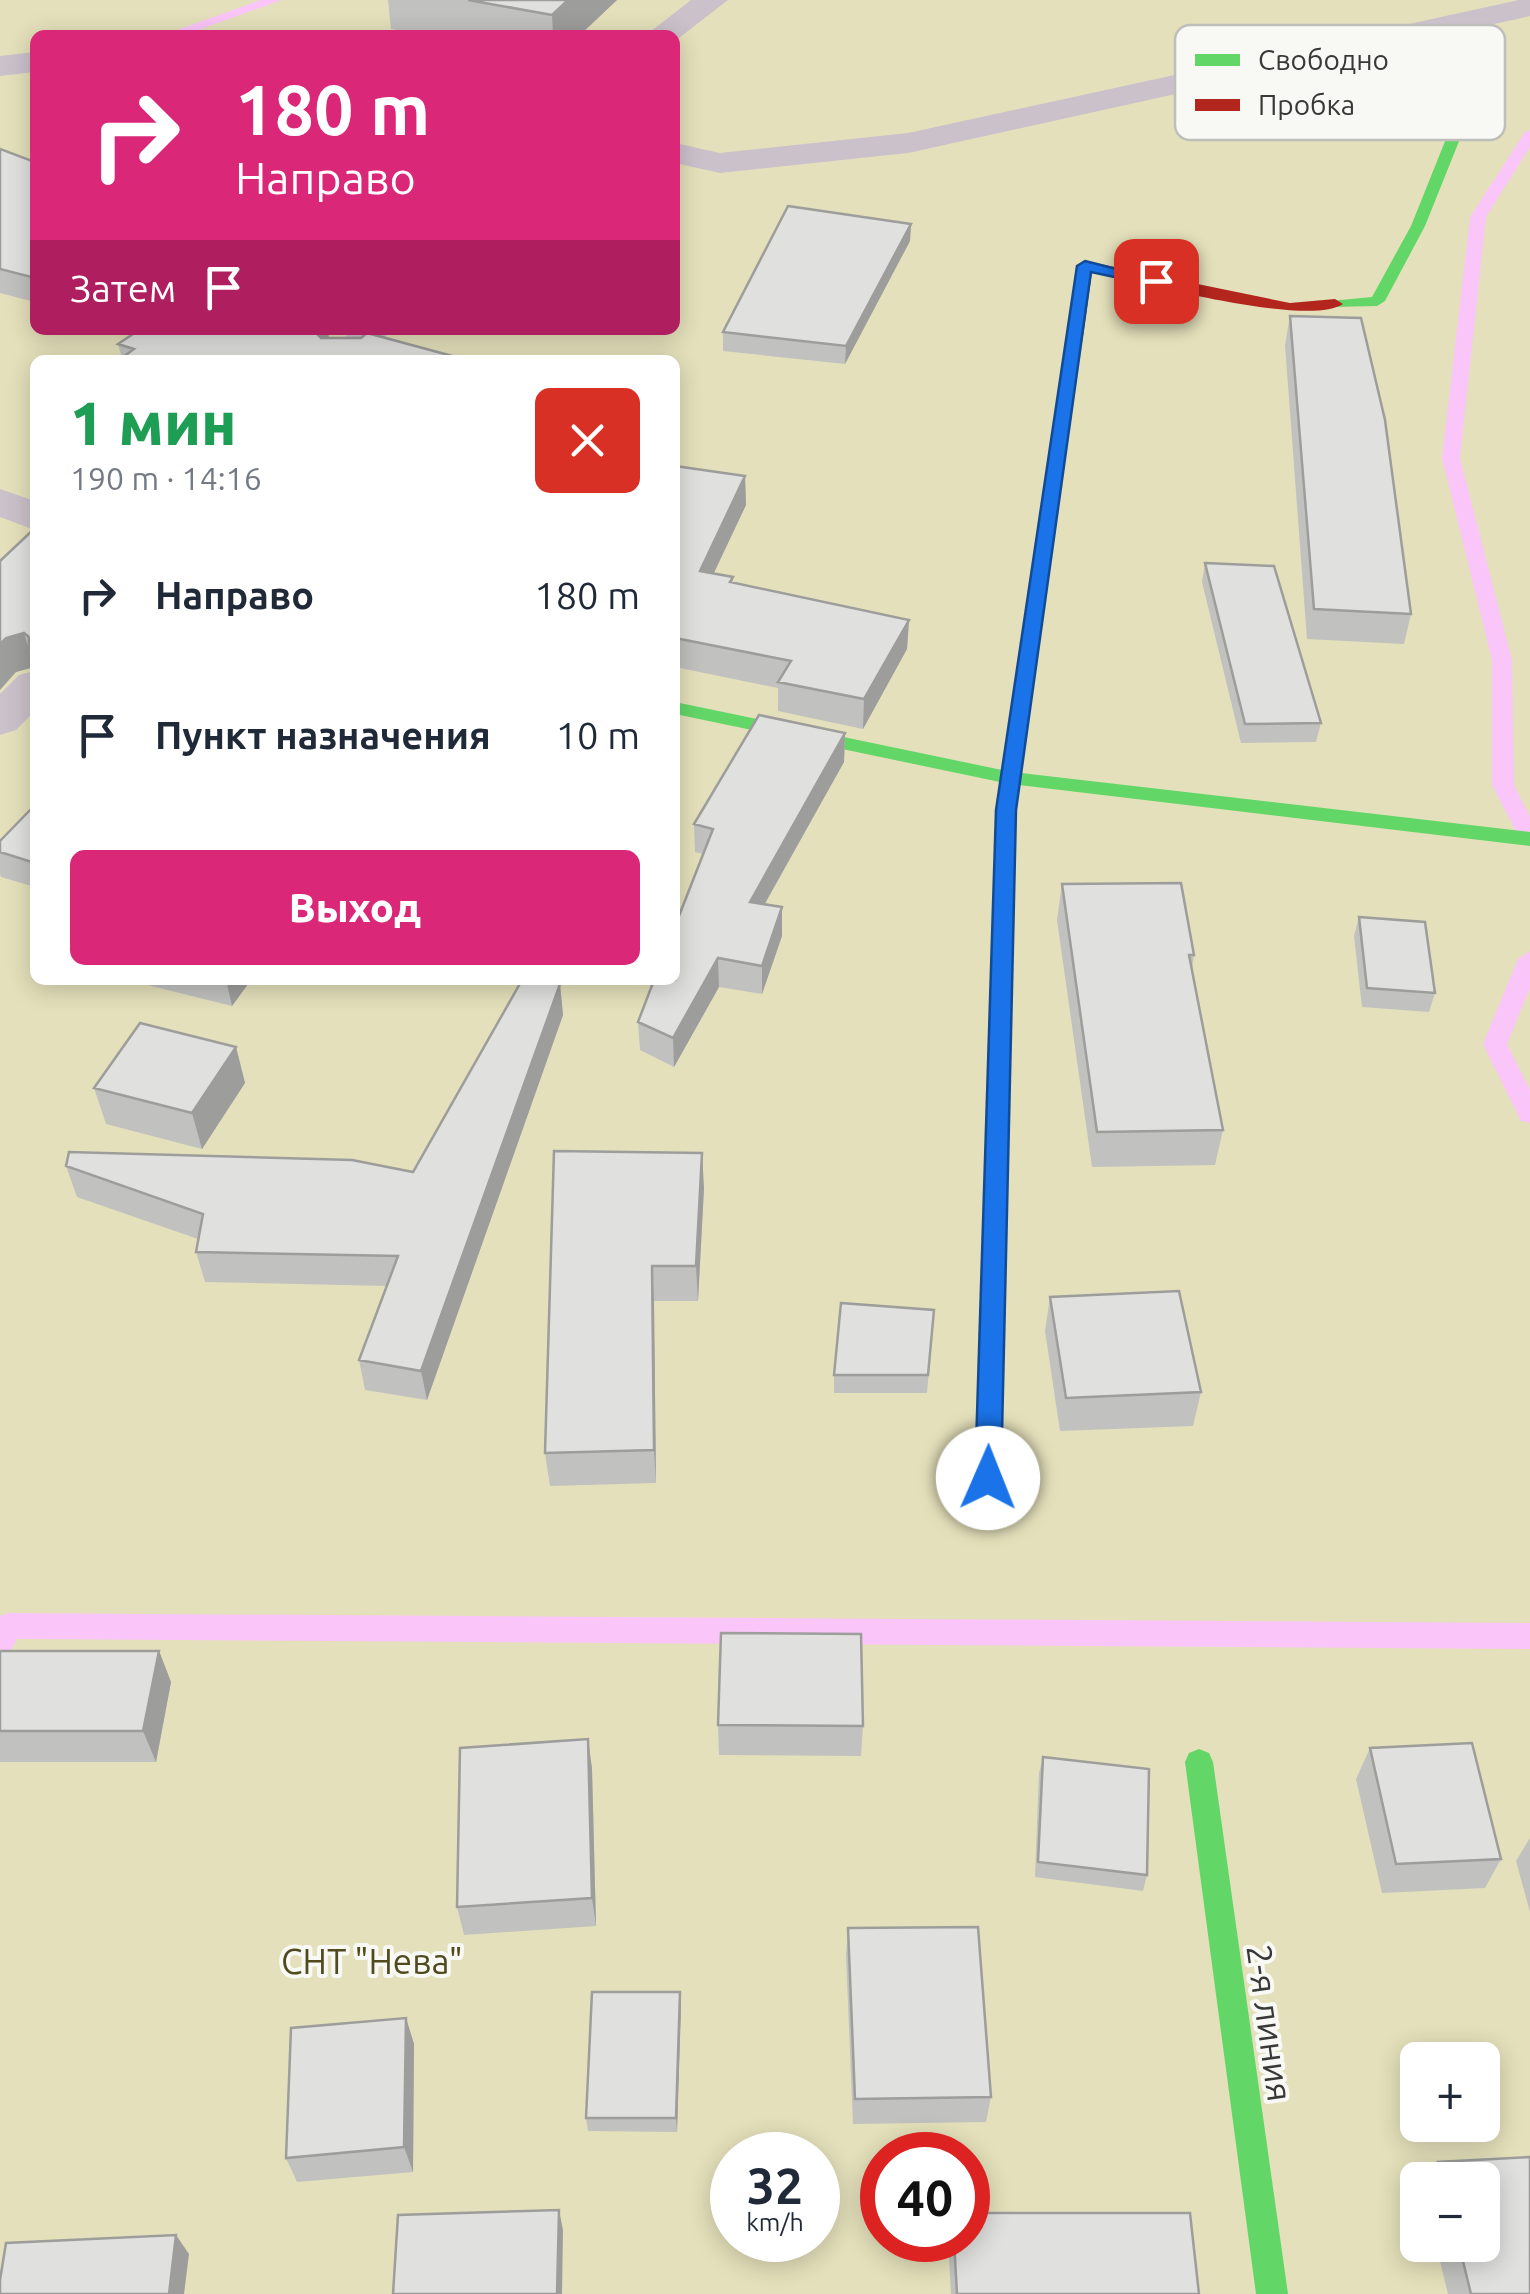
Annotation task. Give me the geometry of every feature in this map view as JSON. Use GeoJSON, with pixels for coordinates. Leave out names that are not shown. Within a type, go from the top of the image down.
{"type":"FeatureCollection","features":[{"type":"Feature","properties":{"kind":"street"},"geometry":{"type":"LineString","coordinates":[[669,30],[712,0]]}},
{"type":"Feature","properties":{"kind":"street"},"geometry":{"type":"LineString","coordinates":[[1448,25],[1530,7]]}},
{"type":"Feature","properties":{"kind":"street"},"geometry":{"type":"LineString","coordinates":[[0,66],[30,63]]}},
{"type":"Feature","properties":{"kind":"street"},"geometry":{"type":"LineString","coordinates":[[680,155],[720,162],[908,143],[1175,85]]}},
{"type":"Feature","properties":{"kind":"street"},"geometry":{"type":"LineString","coordinates":[[988,1478],[1006,810],[1085,266],[1290,308],[1377,301],[1399,268],[1429,207],[1454,140]]}},
{"type":"Feature","properties":{"kind":"street"},"geometry":{"type":"LineString","coordinates":[[349,355],[367,335]]}},
{"type":"Feature","properties":{"kind":"street"},"geometry":{"type":"LineString","coordinates":[[0,500],[30,515]]}},
{"type":"Feature","properties":{"kind":"street"},"geometry":{"type":"LineString","coordinates":[[0,720],[30,690]]}},
{"type":"Feature","properties":{"kind":"street"},"geometry":{"type":"LineString","coordinates":[[680,709],[1010,778],[1530,839]]}},
{"type":"Feature","properties":{"kind":"street","name":"2-я линия"},"geometry":{"type":"LineString","coordinates":[[1199,1762],[1272,2294]]}},
{"type":"Feature","properties":{"kind":"green space","name":"СНТ \"Нева\""},"geometry":{"type":"Polygon","coordinates":[[[0,0],[1530,0],[1530,2294],[0,2294],[0,0]]]}},
{"type":"Feature","properties":{"kind":"building"},"geometry":{"type":"Polygon","coordinates":[[[468,0],[568,0],[552,15],[468,0]]]}},
{"type":"Feature","properties":{"kind":"building"},"geometry":{"type":"Polygon","coordinates":[[[0,149],[30,160],[30,277],[0,269],[0,149]]]}},
{"type":"Feature","properties":{"kind":"building"},"geometry":{"type":"Polygon","coordinates":[[[788,206],[911,224],[846,346],[723,332],[788,206]]]}},
{"type":"Feature","properties":{"kind":"building"},"geometry":{"type":"Polygon","coordinates":[[[1290,316],[1361,318],[1385,420],[1411,614],[1314,609],[1290,316]]]}},
{"type":"Feature","properties":{"kind":"building"},"geometry":{"type":"Polygon","coordinates":[[[132,335],[374,335],[448,355],[126,355],[134,349],[118,344],[132,335]]]}},
{"type":"Feature","properties":{"kind":"building"},"geometry":{"type":"Polygon","coordinates":[[[680,467],[745,476],[700,571],[733,577],[730,582],[909,620],[864,699],[778,682],[791,661],[680,639],[680,467]]]}},
{"type":"Feature","properties":{"kind":"building"},"geometry":{"type":"Polygon","coordinates":[[[30,533],[30,650],[29,637],[24,633],[0,644],[0,561],[30,533]]]}},
{"type":"Feature","properties":{"kind":"building"},"geometry":{"type":"Polygon","coordinates":[[[1205,563],[1274,566],[1321,723],[1245,724],[1205,563]]]}},
{"type":"Feature","properties":{"kind":"building"},"geometry":{"type":"Polygon","coordinates":[[[759,715],[845,733],[750,902],[782,907],[762,966],[718,958],[673,1038],[638,1022],[652,985],[680,985],[680,913],[713,829],[694,824],[759,715]]]}},
{"type":"Feature","properties":{"kind":"building"},"geometry":{"type":"Polygon","coordinates":[[[30,810],[30,861],[0,852],[0,841],[30,810]]]}},
{"type":"Feature","properties":{"kind":"building"},"geometry":{"type":"Polygon","coordinates":[[[1181,883],[1194,955],[1189,955],[1223,1130],[1097,1132],[1062,884],[1181,883]]]}},
{"type":"Feature","properties":{"kind":"building"},"geometry":{"type":"Polygon","coordinates":[[[1359,917],[1425,922],[1435,993],[1367,988],[1359,917]]]}},
{"type":"Feature","properties":{"kind":"building"},"geometry":{"type":"Polygon","coordinates":[[[519,985],[560,985],[421,1371],[359,1360],[398,1256],[196,1252],[203,1214],[66,1166],[69,1152],[352,1160],[413,1172],[519,985]]]}},
{"type":"Feature","properties":{"kind":"building"},"geometry":{"type":"Polygon","coordinates":[[[140,1023],[236,1047],[192,1113],[94,1088],[140,1023]]]}},
{"type":"Feature","properties":{"kind":"building"},"geometry":{"type":"Polygon","coordinates":[[[554,1151],[702,1153],[696,1266],[652,1266],[654,1450],[545,1453],[554,1151]]]}},
{"type":"Feature","properties":{"kind":"building"},"geometry":{"type":"Polygon","coordinates":[[[1179,1291],[1201,1392],[1066,1398],[1050,1297],[1179,1291]]]}},
{"type":"Feature","properties":{"kind":"building"},"geometry":{"type":"Polygon","coordinates":[[[841,1303],[934,1310],[928,1375],[834,1375],[841,1303]]]}},
{"type":"Feature","properties":{"kind":"building"},"geometry":{"type":"Polygon","coordinates":[[[721,1633],[861,1634],[863,1726],[718,1725],[721,1633]]]}},
{"type":"Feature","properties":{"kind":"building"},"geometry":{"type":"Polygon","coordinates":[[[0,1651],[159,1651],[143,1731],[0,1731],[0,1651]]]}},
{"type":"Feature","properties":{"kind":"building"},"geometry":{"type":"Polygon","coordinates":[[[588,1739],[592,1898],[457,1907],[460,1748],[588,1739]]]}},
{"type":"Feature","properties":{"kind":"building"},"geometry":{"type":"Polygon","coordinates":[[[1472,1743],[1501,1859],[1396,1864],[1370,1748],[1472,1743]]]}},
{"type":"Feature","properties":{"kind":"building"},"geometry":{"type":"Polygon","coordinates":[[[1043,1757],[1149,1769],[1147,1875],[1038,1862],[1043,1757]]]}},
{"type":"Feature","properties":{"kind":"building"},"geometry":{"type":"Polygon","coordinates":[[[978,1927],[991,2097],[855,2099],[848,1928],[978,1927]]]}},
{"type":"Feature","properties":{"kind":"building"},"geometry":{"type":"Polygon","coordinates":[[[592,1992],[680,1992],[676,2118],[586,2118],[592,1992]]]}},
{"type":"Feature","properties":{"kind":"building"},"geometry":{"type":"Polygon","coordinates":[[[406,2018],[404,2147],[286,2158],[291,2028],[406,2018]]]}},
{"type":"Feature","properties":{"kind":"building"},"geometry":{"type":"Polygon","coordinates":[[[1530,2157],[1530,2294],[1471,2294],[1463,2262],[1500,2262],[1500,2162],[1438,2162],[1530,2157]]]}},
{"type":"Feature","properties":{"kind":"building"},"geometry":{"type":"Polygon","coordinates":[[[559,2210],[557,2294],[393,2294],[398,2215],[559,2210]]]}},
{"type":"Feature","properties":{"kind":"building"},"geometry":{"type":"Polygon","coordinates":[[[990,2213],[1190,2213],[1199,2294],[957,2294],[955,2262],[990,2262],[990,2213]]]}},
{"type":"Feature","properties":{"kind":"building"},"geometry":{"type":"Polygon","coordinates":[[[176,2235],[169,2294],[0,2294],[6,2243],[176,2235]]]}},
{"type":"Feature","properties":{"kind":"waterway"},"geometry":{"type":"LineString","coordinates":[[185,30],[275,0]]}},
{"type":"Feature","properties":{"kind":"waterway"},"geometry":{"type":"LineString","coordinates":[[1530,135],[1478,217],[1451,458],[1502,660],[1503,785],[1530,838]]}},
{"type":"Feature","properties":{"kind":"waterway"},"geometry":{"type":"LineString","coordinates":[[1530,959],[1495,1044],[1530,1114]]}},
{"type":"Feature","properties":{"kind":"waterway"},"geometry":{"type":"LineString","coordinates":[[0,1643],[8,1626],[1530,1636]]}},
{"type":"Feature","properties":{"kind":"traffic: fast"},"geometry":{"type":"LineString","coordinates":[[1335,304],[1377,301],[1418,226],[1453,140]]}},
{"type":"Feature","properties":{"kind":"traffic: fast"},"geometry":{"type":"LineString","coordinates":[[988,1477],[1006,810],[1075,336]]}},
{"type":"Feature","properties":{"kind":"traffic: fast"},"geometry":{"type":"LineString","coordinates":[[680,709],[1010,778],[1530,839]]}},
{"type":"Feature","properties":{"kind":"traffic: fast"},"geometry":{"type":"LineString","coordinates":[[1199,1762],[1272,2294]]}},
{"type":"Feature","properties":{"kind":"traffic: jam"},"geometry":{"type":"LineString","coordinates":[[1075,336],[1085,266],[1290,308],[1335,304]]}},
{"type":"Feature","properties":{"kind":"route"},"geometry":{"type":"LineString","coordinates":[[988,1478],[1010,778],[1085,266],[1156,281]]}}]}
